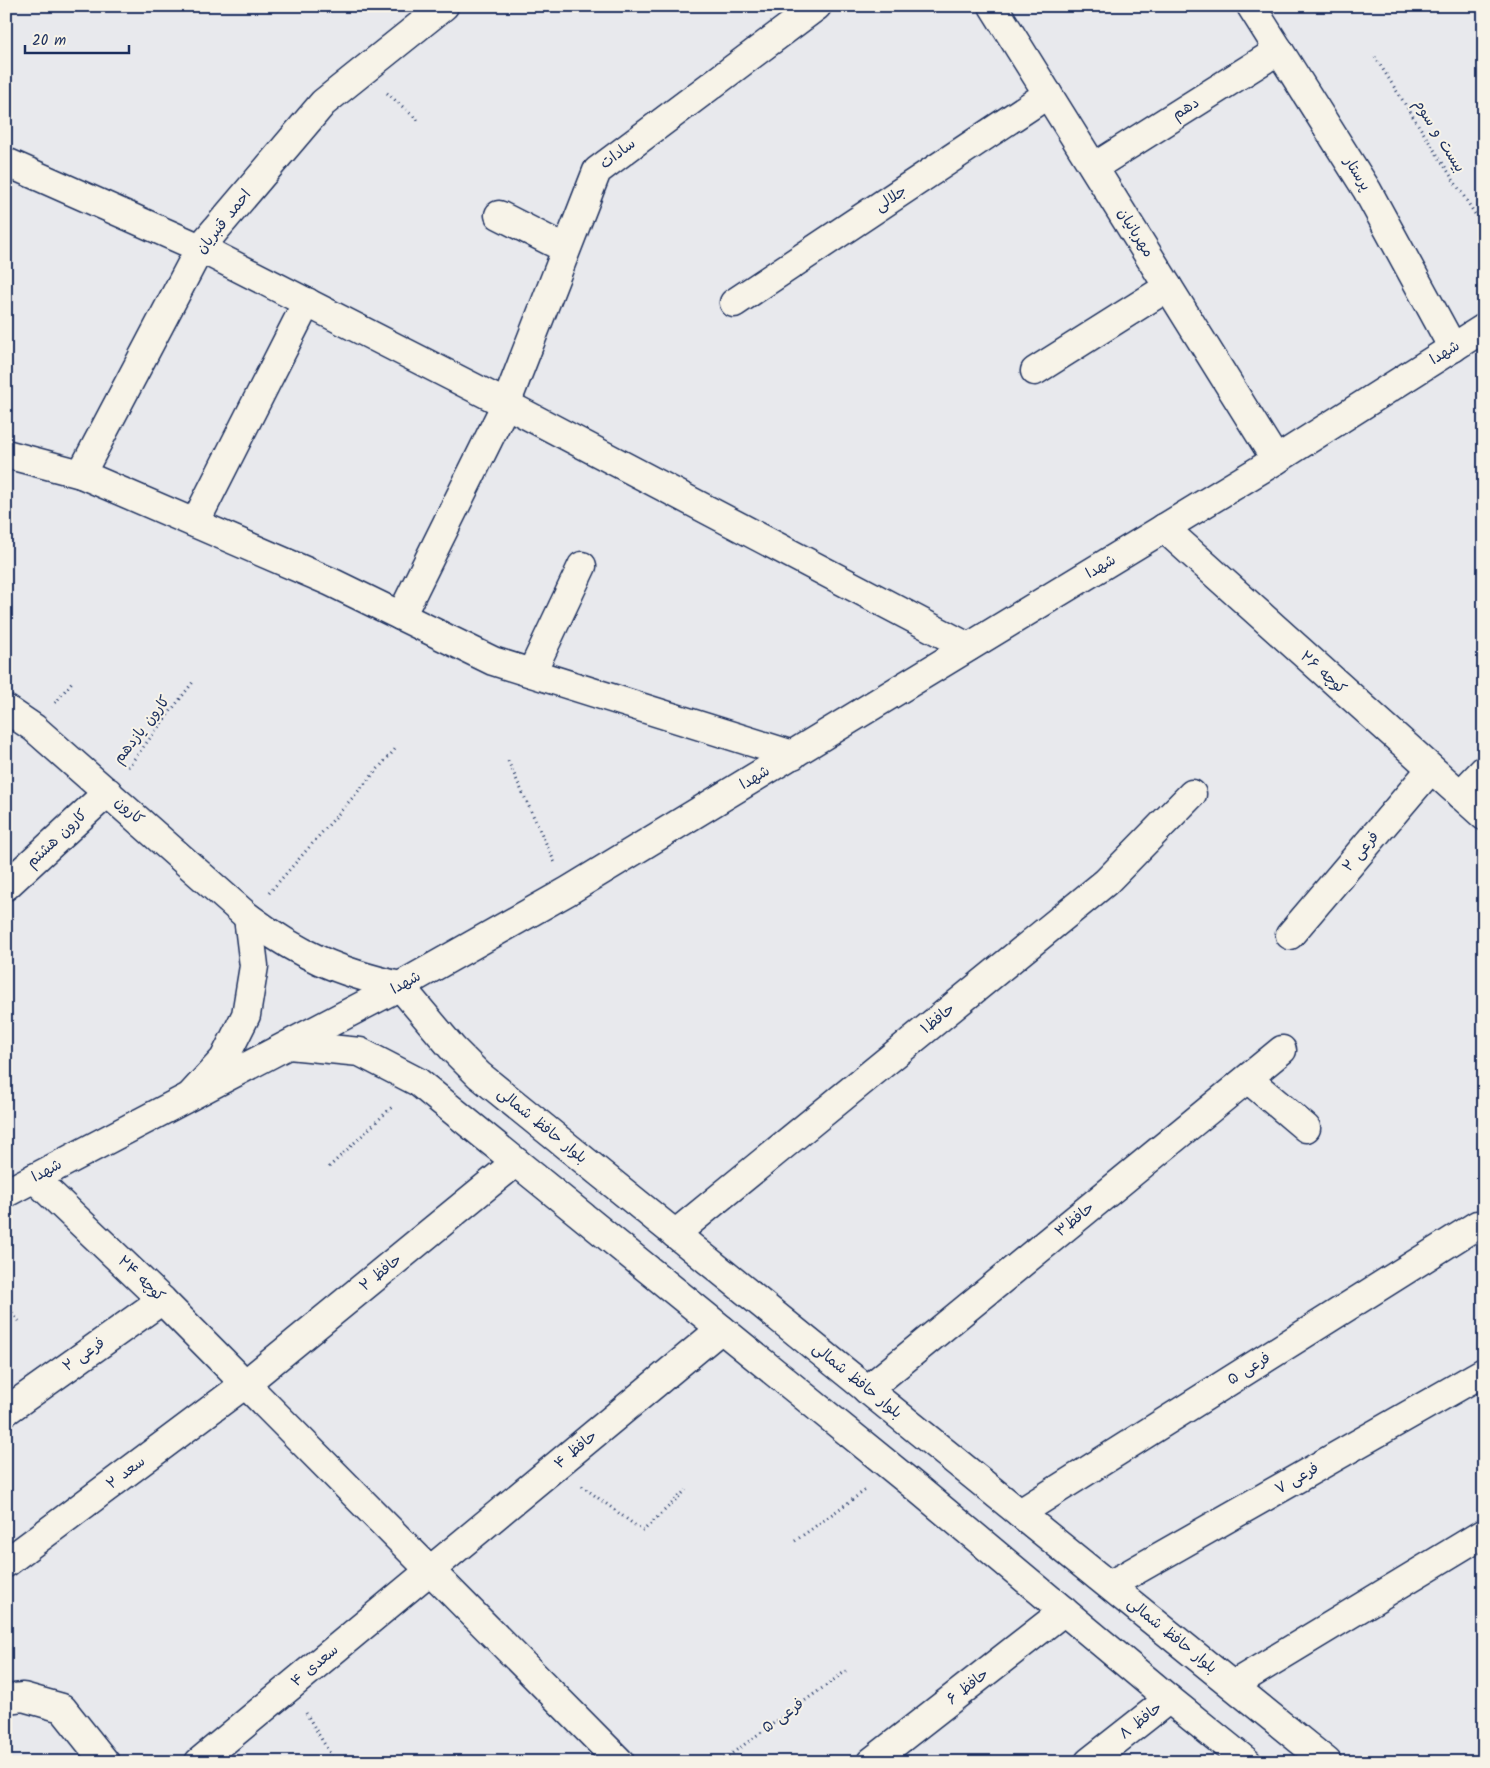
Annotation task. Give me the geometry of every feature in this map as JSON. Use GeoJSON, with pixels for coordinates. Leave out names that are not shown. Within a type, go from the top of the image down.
{"type":"FeatureCollection","features":[{"type":"Feature","properties":{"kind":"street","name":"احمد قنبریان"},"geometry":{"type":"LineString","coordinates":[[81,474],[200,248],[324,103],[444,6]]}},
{"type":"Feature","properties":{"kind":"street","name":"سادات"},"geometry":{"type":"LineString","coordinates":[[401,616],[506,404],[597,171],[816,6]]}},
{"type":"Feature","properties":{"kind":"street","name":"پرستار"},"geometry":{"type":"LineString","coordinates":[[1251,6],[1367,190],[1453,348]]}},
{"type":"Feature","properties":{"kind":"street","name":"مهربانیان"},"geometry":{"type":"LineString","coordinates":[[996,7],[1048,94],[1276,460]]}},
{"type":"Feature","properties":{"kind":"street","name":"دهم"},"geometry":{"type":"LineString","coordinates":[[1094,168],[1279,50]]}},
{"type":"Feature","properties":{"kind":"street","name":"جلالی"},"geometry":{"type":"LineString","coordinates":[[734,303],[1048,94]]}},
{"type":"Feature","properties":{"kind":"street"},"geometry":{"type":"LineString","coordinates":[[6,162],[200,248],[506,404],[968,647]]}},
{"type":"Feature","properties":{"kind":"street"},"geometry":{"type":"LineString","coordinates":[[499,215],[566,249]]}},
{"type":"Feature","properties":{"kind":"street"},"geometry":{"type":"LineString","coordinates":[[1035,371],[1168,287]]}},
{"type":"Feature","properties":{"kind":"street"},"geometry":{"type":"LineString","coordinates":[[195,523],[307,302]]}},
{"type":"Feature","properties":{"kind":"street","name":"شهدا"},"geometry":{"type":"LineString","coordinates":[[6,1193],[400,986],[568,891],[1276,460],[1484,328]]}},
{"type":"Feature","properties":{"kind":"street"},"geometry":{"type":"LineString","coordinates":[[6,454],[81,474],[332,582],[493,661],[794,755]]}},
{"type":"Feature","properties":{"kind":"street","name":"کوچه ۲۶"},"geometry":{"type":"LineString","coordinates":[[1164,528],[1484,816]]}},
{"type":"Feature","properties":{"kind":"street"},"geometry":{"type":"LineString","coordinates":[[532,672],[582,566]]}},
{"type":"Feature","properties":{"kind":"street","name":"کارون"},"geometry":{"type":"LineString","coordinates":[[6,709],[34,728],[248,917],[298,951],[325,965],[362,978],[400,986]]}},
{"type":"Feature","properties":{"kind":"street","name":"فرعی ۲"},"geometry":{"type":"LineString","coordinates":[[1290,935],[1431,769]]}},
{"type":"Feature","properties":{"kind":"street"},"geometry":{"type":"LineString","coordinates":[[1460,795],[1484,770]]}},
{"type":"Feature","properties":{"kind":"street","name":"کارون هشتم"},"geometry":{"type":"LineString","coordinates":[[6,886],[108,792]]}},
{"type":"Feature","properties":{"kind":"street","name":"حافظ۱"},"geometry":{"type":"LineString","coordinates":[[675,1234],[1106,882],[1192,794]]}},
{"type":"Feature","properties":{"kind":"street"},"geometry":{"type":"LineString","coordinates":[[190,1095],[224,1059],[246,1015],[254,966],[248,917]]}},
{"type":"Feature","properties":{"kind":"street","name":"بلوار حافظ شمالی"},"geometry":{"type":"LineString","coordinates":[[400,986],[453,1049],[479,1076],[1327,1762]]}},
{"type":"Feature","properties":{"kind":"street"},"geometry":{"type":"LineString","coordinates":[[289,1045],[360,1052],[418,1082],[894,1470],[1247,1762]]}},
{"type":"Feature","properties":{"kind":"street","name":"حافظ۳"},"geometry":{"type":"LineString","coordinates":[[868,1390],[1282,1050]]}},
{"type":"Feature","properties":{"kind":"street"},"geometry":{"type":"LineString","coordinates":[[1248,1079],[1306,1128]]}},
{"type":"Feature","properties":{"kind":"street","name":"حافظ ۲"},"geometry":{"type":"LineString","coordinates":[[245,1384],[516,1162]]}},
{"type":"Feature","properties":{"kind":"street","name":"کوچه ۲۴"},"geometry":{"type":"LineString","coordinates":[[34,1178],[162,1300],[620,1762]]}},
{"type":"Feature","properties":{"kind":"street","name":"فرعی ۵"},"geometry":{"type":"LineString","coordinates":[[1020,1513],[1477,1225]]}},
{"type":"Feature","properties":{"kind":"street","name":"فرعی ۲"},"geometry":{"type":"LineString","coordinates":[[6,1411],[162,1300]]}},
{"type":"Feature","properties":{"kind":"street","name":"حافظ ۴"},"geometry":{"type":"LineString","coordinates":[[430,1570],[722,1329]]}},
{"type":"Feature","properties":{"kind":"street","name":"فرعی ۷"},"geometry":{"type":"LineString","coordinates":[[1110,1586],[1484,1372]]}},
{"type":"Feature","properties":{"kind":"street","name":"سعد ۲"},"geometry":{"type":"LineString","coordinates":[[6,1563],[245,1384]]}},
{"type":"Feature","properties":{"kind":"street"},"geometry":{"type":"LineString","coordinates":[[1233,1685],[1484,1532]]}},
{"type":"Feature","properties":{"kind":"street","name":"سعدی ۴"},"geometry":{"type":"LineString","coordinates":[[199,1762],[430,1570]]}},
{"type":"Feature","properties":{"kind":"street","name":"حافظ ۶"},"geometry":{"type":"LineString","coordinates":[[871,1762],[1064,1611]]}},
{"type":"Feature","properties":{"kind":"street"},"geometry":{"type":"LineString","coordinates":[[6,1699],[23,1697],[62,1708],[105,1762]]}},
{"type":"Feature","properties":{"kind":"street","name":"حافظ ۸"},"geometry":{"type":"LineString","coordinates":[[1089,1762],[1169,1699]]}},
{"type":"Feature","properties":{"kind":"path","name":"بیست و سوم"},"geometry":{"type":"LineString","coordinates":[[1375,57],[1484,228]]}},
{"type":"Feature","properties":{"kind":"path"},"geometry":{"type":"LineString","coordinates":[[362,72],[420,122]]}},
{"type":"Feature","properties":{"kind":"path"},"geometry":{"type":"LineString","coordinates":[[6,609],[10,604]]}},
{"type":"Feature","properties":{"kind":"path","name":"کارون یازدهم"},"geometry":{"type":"LineString","coordinates":[[108,792],[193,682]]}},
{"type":"Feature","properties":{"kind":"path"},"geometry":{"type":"LineString","coordinates":[[248,917],[397,747]]}},
{"type":"Feature","properties":{"kind":"path"},"geometry":{"type":"LineString","coordinates":[[508,761],[568,891]]}},
{"type":"Feature","properties":{"kind":"path"},"geometry":{"type":"LineString","coordinates":[[330,1167],[418,1082]]}},
{"type":"Feature","properties":{"kind":"path"},"geometry":{"type":"LineString","coordinates":[[6,1305],[18,1321]]}},
{"type":"Feature","properties":{"kind":"path"},"geometry":{"type":"LineString","coordinates":[[555,1467],[643,1531],[686,1490]]}},
{"type":"Feature","properties":{"kind":"path"},"geometry":{"type":"LineString","coordinates":[[795,1541],[894,1470]]}},
{"type":"Feature","properties":{"kind":"path","name":"فرعی ۵"},"geometry":{"type":"LineString","coordinates":[[720,1762],[846,1670]]}},
{"type":"Feature","properties":{"kind":"path"},"geometry":{"type":"LineString","coordinates":[[291,1686],[335,1762]]}}]}
